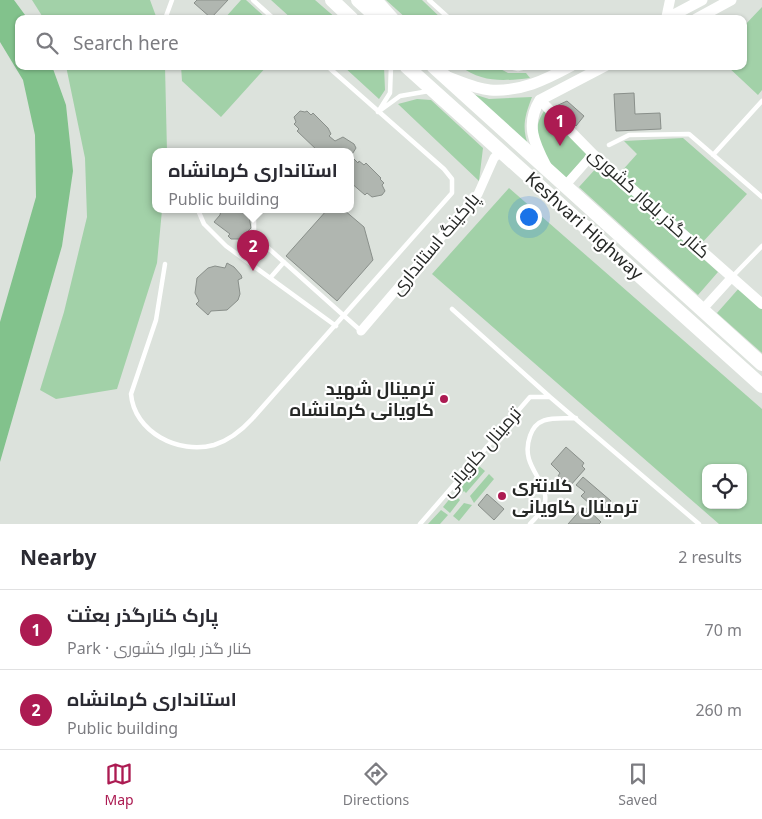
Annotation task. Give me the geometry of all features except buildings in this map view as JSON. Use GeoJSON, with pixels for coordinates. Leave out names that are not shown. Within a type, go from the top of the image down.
{"type":"FeatureCollection","features":[{"type":"Feature","properties":{"kind":"main road"},"geometry":{"type":"LineString","coordinates":[[332,0],[348,15]]}},
{"type":"Feature","properties":{"kind":"main road"},"geometry":{"type":"LineString","coordinates":[[358,0],[375,15]]}},
{"type":"Feature","properties":{"kind":"main road"},"geometry":{"type":"LineString","coordinates":[[366,0],[380,15]]}},
{"type":"Feature","properties":{"kind":"main road"},"geometry":{"type":"LineString","coordinates":[[375,0],[388,15]]}},
{"type":"Feature","properties":{"kind":"main road"},"geometry":{"type":"LineString","coordinates":[[674,15],[702,0]]}},
{"type":"Feature","properties":{"kind":"main road"},"geometry":{"type":"LineString","coordinates":[[702,15],[719,3],[731,0]]}},
{"type":"Feature","properties":{"kind":"main road","name":"Keshvari Highway"},"geometry":{"type":"LineString","coordinates":[[411,70],[762,386]]}},
{"type":"Feature","properties":{"kind":"main road"},"geometry":{"type":"LineString","coordinates":[[438,70],[488,90],[515,89],[534,85],[564,70]]}},
{"type":"Feature","properties":{"kind":"main road","name":"Keshvari Highway"},"geometry":{"type":"LineString","coordinates":[[438,70],[564,187],[762,364]]}},
{"type":"Feature","properties":{"kind":"main road"},"geometry":{"type":"LineString","coordinates":[[551,174],[534,143],[532,114],[540,100],[597,70]]}},
{"type":"Feature","properties":{"kind":"main road"},"geometry":{"type":"LineString","coordinates":[[534,85],[540,100]]}},
{"type":"Feature","properties":{"kind":"street"},"geometry":{"type":"LineString","coordinates":[[667,15],[670,0]]}},
{"type":"Feature","properties":{"kind":"street","name":"کنار گذر بلوار کشوری"},"geometry":{"type":"LineString","coordinates":[[540,100],[593,154],[762,304]]}},
{"type":"Feature","properties":{"kind":"street","name":"پارکینگ استانداری"},"geometry":{"type":"LineString","coordinates":[[361,331],[478,194],[494,158],[501,152]]}},
{"type":"Feature","properties":{"kind":"street"},"geometry":{"type":"LineString","coordinates":[[564,187],[593,154]]}},
{"type":"Feature","properties":{"kind":"street"},"geometry":{"type":"LineString","coordinates":[[702,310],[732,277]]}},
{"type":"Feature","properties":{"kind":"lane"},"geometry":{"type":"LineString","coordinates":[[167,15],[172,0]]}},
{"type":"Feature","properties":{"kind":"lane"},"geometry":{"type":"LineString","coordinates":[[253,0],[270,15]]}},
{"type":"Feature","properties":{"kind":"lane"},"geometry":{"type":"LineString","coordinates":[[429,0],[446,15]]}},
{"type":"Feature","properties":{"kind":"lane"},"geometry":{"type":"LineString","coordinates":[[165,264],[156,320],[131,394],[132,406],[138,419],[162,438],[185,446],[212,446],[237,434],[450,198],[453,189],[452,179],[444,168],[331,70]]}},
{"type":"Feature","properties":{"kind":"lane"},"geometry":{"type":"LineString","coordinates":[[378,112],[390,93],[391,70]]}},
{"type":"Feature","properties":{"kind":"lane"},"geometry":{"type":"LineString","coordinates":[[378,112],[400,96],[420,91],[436,92]]}},
{"type":"Feature","properties":{"kind":"lane"},"geometry":{"type":"LineString","coordinates":[[713,155],[762,101]]}},
{"type":"Feature","properties":{"kind":"lane"},"geometry":{"type":"LineString","coordinates":[[609,145],[629,134],[688,134],[762,197]]}},
{"type":"Feature","properties":{"kind":"lane"},"geometry":{"type":"LineString","coordinates":[[199,213],[204,224],[226,246],[336,326]]}},
{"type":"Feature","properties":{"kind":"lane"},"geometry":{"type":"LineString","coordinates":[[254,213],[254,231],[257,238],[361,331]]}},
{"type":"Feature","properties":{"kind":"lane"},"geometry":{"type":"LineString","coordinates":[[241,256],[257,238]]}},
{"type":"Feature","properties":{"kind":"lane"},"geometry":{"type":"LineString","coordinates":[[732,277],[762,246]]}},
{"type":"Feature","properties":{"kind":"lane"},"geometry":{"type":"LineString","coordinates":[[271,277],[284,262]]}},
{"type":"Feature","properties":{"kind":"lane"},"geometry":{"type":"LineString","coordinates":[[452,309],[550,397],[699,524]]}},
{"type":"Feature","properties":{"kind":"lane","name":"ترمینال کاویانی"},"geometry":{"type":"LineString","coordinates":[[420,524],[530,397],[550,397]]}},
{"type":"Feature","properties":{"kind":"lane","name":"ترمینال کاویانی"},"geometry":{"type":"LineString","coordinates":[[530,524],[540,512],[545,501],[543,490],[529,463],[527,443],[531,431],[537,422],[543,419],[576,418]]}},
{"type":"Feature","properties":{"kind":"shaded area"},"geometry":{"type":"Polygon","coordinates":[[[0,0],[14,0],[25,15],[15,15],[15,67],[0,42],[0,0]]]}},
{"type":"Feature","properties":{"kind":"shaded area"},"geometry":{"type":"Polygon","coordinates":[[[32,0],[150,0],[156,15],[41,15],[32,0]]]}},
{"type":"Feature","properties":{"kind":"shaded area"},"geometry":{"type":"Polygon","coordinates":[[[241,0],[246,0],[263,15],[228,15],[241,0]]]}},
{"type":"Feature","properties":{"kind":"shaded area"},"geometry":{"type":"Polygon","coordinates":[[[271,0],[315,0],[332,15],[288,15],[271,0]]]}},
{"type":"Feature","properties":{"kind":"shaded area"},"geometry":{"type":"Polygon","coordinates":[[[386,0],[422,0],[438,15],[403,15],[386,0]]]}},
{"type":"Feature","properties":{"kind":"shaded area"},"geometry":{"type":"Polygon","coordinates":[[[762,7],[762,90],[758,95],[731,70],[747,70],[747,23],[762,7]]]}},
{"type":"Feature","properties":{"kind":"shaded area"},"geometry":{"type":"Polygon","coordinates":[[[17,70],[53,70],[66,105],[73,171],[62,246],[0,462],[0,322],[36,197],[35,135],[23,80],[17,70]]]}},
{"type":"Feature","properties":{"kind":"shaded area"},"geometry":{"type":"Polygon","coordinates":[[[67,70],[165,70],[167,148],[152,148],[152,213],[162,213],[157,263],[117,389],[56,399],[40,390],[64,312],[87,217],[85,158],[67,70]]]}},
{"type":"Feature","properties":{"kind":"shaded area"},"geometry":{"type":"Polygon","coordinates":[[[181,70],[263,70],[221,117],[182,81],[181,70]]]}},
{"type":"Feature","properties":{"kind":"shaded area"},"geometry":{"type":"Polygon","coordinates":[[[347,70],[384,70],[385,90],[379,99],[347,70]]]}},
{"type":"Feature","properties":{"kind":"shaded area"},"geometry":{"type":"Polygon","coordinates":[[[465,70],[502,70],[508,73],[526,73],[530,78],[494,80],[465,70]]]}},
{"type":"Feature","properties":{"kind":"shaded area"},"geometry":{"type":"Polygon","coordinates":[[[473,94],[489,99],[532,97],[525,122],[525,134],[529,147],[473,94]]]}},
{"type":"Feature","properties":{"kind":"shaded area"},"geometry":{"type":"Polygon","coordinates":[[[417,99],[431,100],[483,148],[479,181],[398,104],[417,99]]]}},
{"type":"Feature","properties":{"kind":"shaded area"},"geometry":{"type":"Polygon","coordinates":[[[544,111],[588,154],[564,180],[545,156],[538,139],[537,130],[544,111]]]}},
{"type":"Feature","properties":{"kind":"shaded area"},"geometry":{"type":"Polygon","coordinates":[[[683,138],[747,194],[701,244],[620,173],[637,154],[624,141],[683,138]]]}},
{"type":"Feature","properties":{"kind":"shaded area"},"geometry":{"type":"Polygon","coordinates":[[[599,165],[718,272],[698,295],[579,187],[599,165]]]}},
{"type":"Feature","properties":{"kind":"shaded area"},"geometry":{"type":"Polygon","coordinates":[[[509,188],[762,409],[762,524],[719,524],[432,274],[509,188]]]}},
{"type":"Feature","properties":{"kind":"shaded area"},"geometry":{"type":"Polygon","coordinates":[[[740,287],[762,307],[762,353],[717,313],[740,287]]]}},
{"type":"Feature","properties":{"kind":"shaded area"},"geometry":{"type":"Polygon","coordinates":[[[478,465],[485,471],[466,493],[464,491],[462,493],[458,489],[478,465]]]}},
{"type":"Feature","properties":{"kind":"shaded area"},"geometry":{"type":"Polygon","coordinates":[[[489,474],[494,479],[474,503],[470,496],[489,474]]]}},
{"type":"Feature","properties":{"kind":"shaded area"},"geometry":{"type":"Polygon","coordinates":[[[456,491],[460,495],[458,498],[460,500],[450,513],[443,507],[456,491]]]}},
{"type":"Feature","properties":{"kind":"shaded area"},"geometry":{"type":"Polygon","coordinates":[[[464,503],[472,505],[459,521],[453,516],[464,503]]]}},
{"type":"Feature","properties":{"kind":"shaded area"},"geometry":{"type":"Polygon","coordinates":[[[441,510],[448,515],[440,524],[428,524],[441,510]]]}},
{"type":"Feature","properties":{"kind":"place","name":"پارک کنارگذر بعثت"},"geometry":{"type":"Point","coordinates":[560,146]}},
{"type":"Feature","properties":{"kind":"place","name":"استانداری کرمانشاه"},"geometry":{"type":"Point","coordinates":[253,271]}},
{"type":"Feature","properties":{"kind":"place","name":"ترمینال شهید کاویانی کرمانشاه"},"geometry":{"type":"Point","coordinates":[444,399]}},
{"type":"Feature","properties":{"kind":"place","name":"کلانتری ترمینال کاویانی"},"geometry":{"type":"Point","coordinates":[502,496]}}]}
